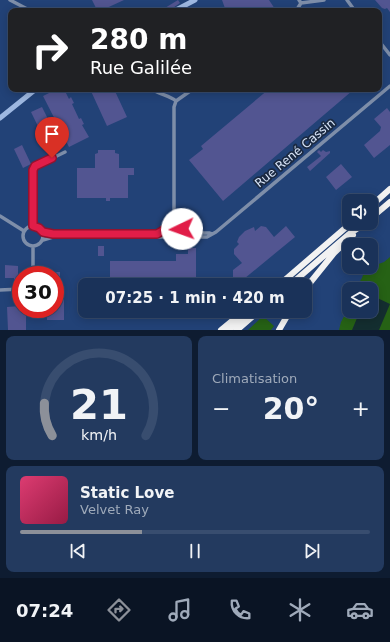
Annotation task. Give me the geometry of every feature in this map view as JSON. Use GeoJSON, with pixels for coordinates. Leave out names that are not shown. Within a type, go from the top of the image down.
{"type":"FeatureCollection","features":[{"type":"Feature","properties":{"kind":"highway"},"geometry":{"type":"LineString","coordinates":[[378,200],[390,189]]}},
{"type":"Feature","properties":{"kind":"highway"},"geometry":{"type":"LineString","coordinates":[[378,212],[390,202]]}},
{"type":"Feature","properties":{"kind":"highway"},"geometry":{"type":"LineString","coordinates":[[287,278],[343,230]]}},
{"type":"Feature","properties":{"kind":"highway"},"geometry":{"type":"LineString","coordinates":[[298,278],[348,235],[357,230]]}},
{"type":"Feature","properties":{"kind":"highway"},"geometry":{"type":"LineString","coordinates":[[312,280],[334,253],[357,230]]}},
{"type":"Feature","properties":{"kind":"highway"},"geometry":{"type":"LineString","coordinates":[[221,330],[236,318]]}},
{"type":"Feature","properties":{"kind":"highway"},"geometry":{"type":"LineString","coordinates":[[229,330],[243,318]]}},
{"type":"Feature","properties":{"kind":"highway"},"geometry":{"type":"LineString","coordinates":[[237,330],[251,318]]}},
{"type":"Feature","properties":{"kind":"highway"},"geometry":{"type":"LineString","coordinates":[[279,330],[286,318]]}},
{"type":"Feature","properties":{"kind":"street"},"geometry":{"type":"LineString","coordinates":[[10,0],[25,8]]}},
{"type":"Feature","properties":{"kind":"street"},"geometry":{"type":"LineString","coordinates":[[183,8],[195,0]]}},
{"type":"Feature","properties":{"kind":"street"},"geometry":{"type":"LineString","coordinates":[[300,1],[324,0]]}},
{"type":"Feature","properties":{"kind":"street"},"geometry":{"type":"LineString","coordinates":[[382,45],[390,56]]}},
{"type":"Feature","properties":{"kind":"street","name":"Rue René Cassin"},"geometry":{"type":"LineString","coordinates":[[212,234],[390,86]]}},
{"type":"Feature","properties":{"kind":"street"},"geometry":{"type":"LineString","coordinates":[[0,118],[32,92]]}},
{"type":"Feature","properties":{"kind":"street"},"geometry":{"type":"LineString","coordinates":[[156,92],[176,101]]}},
{"type":"Feature","properties":{"kind":"street"},"geometry":{"type":"LineString","coordinates":[[174,226],[173,115],[176,101],[189,92]]}},
{"type":"Feature","properties":{"kind":"street"},"geometry":{"type":"LineString","coordinates":[[33,226],[34,167],[65,152]]}},
{"type":"Feature","properties":{"kind":"street"},"geometry":{"type":"LineString","coordinates":[[0,216],[24,231]]}},
{"type":"Feature","properties":{"kind":"street"},"geometry":{"type":"LineString","coordinates":[[33,226],[39,228],[43,232],[53,234],[157,234],[168,226],[179,226],[183,231],[188,233],[212,234],[207,237],[180,237],[175,239],[166,237],[53,237],[43,240],[39,245],[33,247],[27,245],[24,240],[24,231],[28,227],[33,226]]}},
{"type":"Feature","properties":{"kind":"street"},"geometry":{"type":"LineString","coordinates":[[164,230],[166,237]]}},
{"type":"Feature","properties":{"kind":"street"},"geometry":{"type":"LineString","coordinates":[[180,237],[183,231]]}},
{"type":"Feature","properties":{"kind":"street"},"geometry":{"type":"LineString","coordinates":[[43,232],[43,240]]}},
{"type":"Feature","properties":{"kind":"street"},"geometry":{"type":"LineString","coordinates":[[33,247],[33,266]]}},
{"type":"Feature","properties":{"kind":"street"},"geometry":{"type":"LineString","coordinates":[[0,290],[12,289]]}},
{"type":"Feature","properties":{"kind":"green space"},"geometry":{"type":"Polygon","coordinates":[[[390,257],[390,330],[339,330],[343,318],[378,318],[378,282],[359,282],[363,274],[378,274],[378,264],[390,257]]]}},
{"type":"Feature","properties":{"kind":"green space"},"geometry":{"type":"Polygon","coordinates":[[[261,318],[265,318],[274,326],[271,330],[248,330],[261,318]]]}},
{"type":"Feature","properties":{"kind":"shaded area"},"geometry":{"type":"Polygon","coordinates":[[[378,298],[390,304],[379,330],[352,330],[357,318],[378,318],[378,298]]]}},
{"type":"Feature","properties":{"kind":"building"},"geometry":{"type":"Polygon","coordinates":[[[92,0],[124,0],[107,8],[96,8],[92,0]]]}},
{"type":"Feature","properties":{"kind":"building"},"geometry":{"type":"Polygon","coordinates":[[[178,0],[180,3],[173,8],[165,8],[178,0]]]}},
{"type":"Feature","properties":{"kind":"building"},"geometry":{"type":"Polygon","coordinates":[[[222,0],[269,0],[274,8],[225,8],[222,0]]]}},
{"type":"Feature","properties":{"kind":"building"},"geometry":{"type":"Polygon","coordinates":[[[375,0],[390,0],[390,12],[387,8],[382,8],[375,0]]]}},
{"type":"Feature","properties":{"kind":"building"},"geometry":{"type":"Polygon","coordinates":[[[51,92],[66,92],[69,99],[71,97],[74,103],[72,104],[79,119],[81,118],[84,124],[82,125],[89,137],[69,147],[43,96],[51,92]]]}},
{"type":"Feature","properties":{"kind":"building"},"geometry":{"type":"Polygon","coordinates":[[[91,92],[115,92],[127,117],[107,126],[91,92]]]}},
{"type":"Feature","properties":{"kind":"building"},"geometry":{"type":"Polygon","coordinates":[[[265,92],[351,92],[223,201],[189,160],[203,149],[201,146],[265,92]]]}},
{"type":"Feature","properties":{"kind":"building"},"geometry":{"type":"Polygon","coordinates":[[[42,107],[62,147],[51,153],[31,112],[42,107]]]}},
{"type":"Feature","properties":{"kind":"building"},"geometry":{"type":"Polygon","coordinates":[[[387,108],[390,112],[390,145],[374,158],[364,145],[380,131],[381,127],[374,119],[387,108]]]}},
{"type":"Feature","properties":{"kind":"building"},"geometry":{"type":"Polygon","coordinates":[[[22,145],[31,164],[23,168],[14,149],[22,145]]]}},
{"type":"Feature","properties":{"kind":"building"},"geometry":{"type":"Polygon","coordinates":[[[98,150],[115,150],[115,153],[119,154],[119,168],[134,168],[134,175],[128,175],[128,198],[110,198],[110,201],[106,201],[106,198],[77,198],[77,168],[95,168],[95,154],[98,153],[98,150]]]}},
{"type":"Feature","properties":{"kind":"building"},"geometry":{"type":"Polygon","coordinates":[[[319,150],[321,152],[323,150],[326,152],[330,151],[330,153],[310,171],[307,167],[321,156],[317,152],[319,150]]]}},
{"type":"Feature","properties":{"kind":"building"},"geometry":{"type":"Polygon","coordinates":[[[341,164],[352,177],[336,190],[326,177],[341,164]]]}},
{"type":"Feature","properties":{"kind":"building"},"geometry":{"type":"Polygon","coordinates":[[[261,226],[266,227],[274,237],[286,226],[295,237],[245,278],[234,278],[233,270],[242,263],[234,254],[234,249],[239,244],[237,242],[239,237],[245,231],[254,227],[255,231],[261,226]]]}},
{"type":"Feature","properties":{"kind":"building"},"geometry":{"type":"Polygon","coordinates":[[[98,246],[104,246],[104,256],[98,256],[98,246]]]}},
{"type":"Feature","properties":{"kind":"building"},"geometry":{"type":"Polygon","coordinates":[[[188,248],[196,248],[196,278],[110,278],[110,261],[176,261],[176,254],[188,254],[188,248]]]}},
{"type":"Feature","properties":{"kind":"building"},"geometry":{"type":"Polygon","coordinates":[[[5,265],[18,266],[12,266],[12,278],[5,278],[5,265]]]}},
{"type":"Feature","properties":{"kind":"building"},"geometry":{"type":"Polygon","coordinates":[[[7,307],[12,307],[12,318],[26,318],[26,330],[8,330],[7,307]]]}},
{"type":"Feature","properties":{"kind":"building"},"geometry":{"type":"Polygon","coordinates":[[[47,318],[64,318],[64,320],[47,320],[47,318]]]}},
{"type":"Feature","properties":{"kind":"route"},"geometry":{"type":"LineString","coordinates":[[52,158],[35,166],[33,170],[33,226],[36,226],[43,232],[53,234],[157,234],[168,226],[176,225],[182,229]]}}]}
